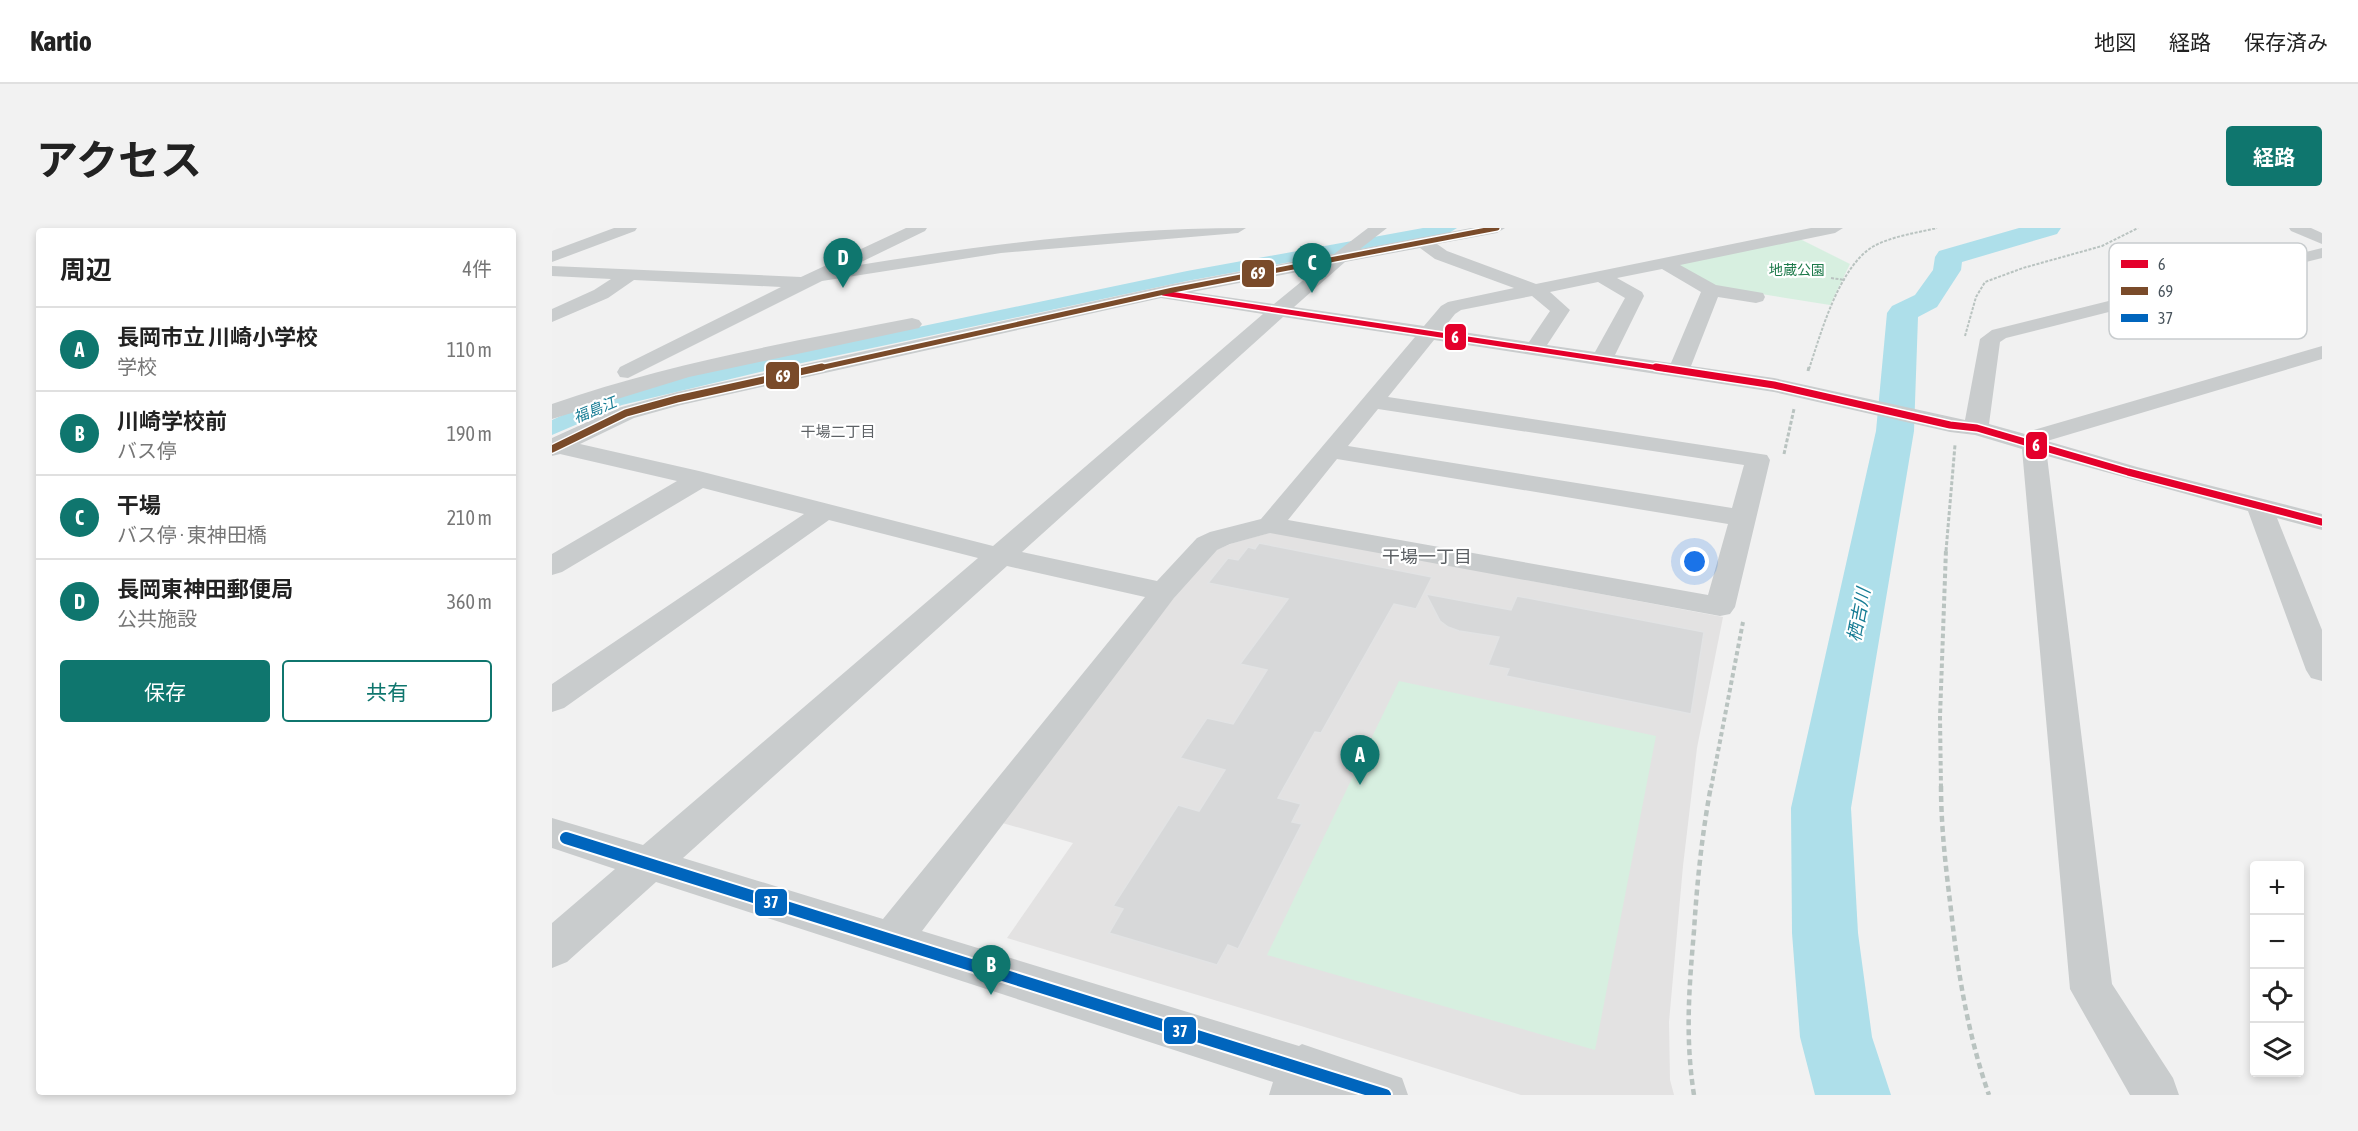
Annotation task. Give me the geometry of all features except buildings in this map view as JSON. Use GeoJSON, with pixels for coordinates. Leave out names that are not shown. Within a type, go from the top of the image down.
{"type":"FeatureCollection","features":[{"type":"Feature","properties":{"kind":"street"},"geometry":{"type":"LineString","coordinates":[[596,228],[625,230]]}},
{"type":"Feature","properties":{"kind":"street"},"geometry":{"type":"LineString","coordinates":[[552,411],[920,228]]}},
{"type":"Feature","properties":{"kind":"street"},"geometry":{"type":"LineString","coordinates":[[552,270],[630,275],[814,279],[1011,247],[1238,228]]}},
{"type":"Feature","properties":{"kind":"street"},"geometry":{"type":"LineString","coordinates":[[554,447],[606,421],[650,405],[1163,292],[1356,245],[1423,242],[1497,228]]}},
{"type":"Feature","properties":{"kind":"street"},"geometry":{"type":"LineString","coordinates":[[1270,525],[1429,332],[1448,310],[1455,306],[1835,228]]}},
{"type":"Feature","properties":{"kind":"street"},"geometry":{"type":"LineString","coordinates":[[2297,228],[2322,239]]}},
{"type":"Feature","properties":{"kind":"street"},"geometry":{"type":"LineString","coordinates":[[552,257],[625,230]]}},
{"type":"Feature","properties":{"kind":"street"},"geometry":{"type":"LineString","coordinates":[[1172,271],[1343,240],[1356,245]]}},
{"type":"Feature","properties":{"kind":"street"},"geometry":{"type":"LineString","coordinates":[[1423,242],[1441,255],[1536,290],[1560,310],[1535,348]]}},
{"type":"Feature","properties":{"kind":"street"},"geometry":{"type":"LineString","coordinates":[[552,949],[1279,310],[1356,245]]}},
{"type":"Feature","properties":{"kind":"street"},"geometry":{"type":"LineString","coordinates":[[2307,257],[2322,253]]}},
{"type":"Feature","properties":{"kind":"street"},"geometry":{"type":"LineString","coordinates":[[1666,264],[1711,290],[1756,297]]}},
{"type":"Feature","properties":{"kind":"street"},"geometry":{"type":"LineString","coordinates":[[552,316],[601,294],[630,275]]}},
{"type":"Feature","properties":{"kind":"street"},"geometry":{"type":"LineString","coordinates":[[1602,277],[1635,296],[1602,358]]}},
{"type":"Feature","properties":{"kind":"street"},"geometry":{"type":"LineString","coordinates":[[1679,370],[1711,290]]}},
{"type":"Feature","properties":{"kind":"street"},"geometry":{"type":"LineString","coordinates":[[1163,292],[1802,390],[2035,446],[2322,522]]}},
{"type":"Feature","properties":{"kind":"street"},"geometry":{"type":"LineString","coordinates":[[1961,430],[1977,413],[1990,339],[1999,334],[2109,306]]}},
{"type":"Feature","properties":{"kind":"street"},"geometry":{"type":"LineString","coordinates":[[552,411],[657,378],[926,321]]}},
{"type":"Feature","properties":{"kind":"street"},"geometry":{"type":"LineString","coordinates":[[2156,1095],[2091,989],[2037,487],[2035,437],[2322,352]]}},
{"type":"Feature","properties":{"kind":"street"},"geometry":{"type":"LineString","coordinates":[[891,939],[1164,592],[1207,544],[1220,538],[1270,525],[1720,607],[1758,460],[1372,401]]}},
{"type":"Feature","properties":{"kind":"street"},"geometry":{"type":"LineString","coordinates":[[554,447],[699,479],[1001,556],[1164,592]]}},
{"type":"Feature","properties":{"kind":"street"},"geometry":{"type":"LineString","coordinates":[[1331,451],[1743,518]]}},
{"type":"Feature","properties":{"kind":"street"},"geometry":{"type":"LineString","coordinates":[[552,566],[699,479]]}},
{"type":"Feature","properties":{"kind":"street"},"geometry":{"type":"LineString","coordinates":[[2259,505],[2322,670]]}},
{"type":"Feature","properties":{"kind":"street"},"geometry":{"type":"LineString","coordinates":[[552,700],[824,512]]}},
{"type":"Feature","properties":{"kind":"street"},"geometry":{"type":"LineString","coordinates":[[552,833],[891,939],[1297,1081],[1385,1095]]}},
{"type":"Feature","properties":{"kind":"path"},"geometry":{"type":"LineString","coordinates":[[1783,460],[1802,390],[1845,280],[1854,265],[1872,247],[1937,228]]}},
{"type":"Feature","properties":{"kind":"path"},"geometry":{"type":"LineString","coordinates":[[1964,345],[1976,297],[1985,282],[2088,250],[2127,235],[2138,228]]}},
{"type":"Feature","properties":{"kind":"path"},"geometry":{"type":"LineString","coordinates":[[1831,278],[1845,280]]}},
{"type":"Feature","properties":{"kind":"path"},"geometry":{"type":"LineString","coordinates":[[1961,430],[1946,542],[1940,717],[1941,794],[1959,979],[1975,1055],[1989,1095]]}},
{"type":"Feature","properties":{"kind":"path"},"geometry":{"type":"LineString","coordinates":[[1694,1095],[1689,1063],[1687,1014],[1701,837],[1743,619]]}},
{"type":"Feature","properties":{"kind":"shaded area"},"geometry":{"type":"Polygon","coordinates":[[[1273,532],[1723,617],[1697,748],[1683,866],[1669,1022],[1670,1080],[1674,1095],[1521,1095],[1007,938],[1073,843],[999,822],[1209,553],[1233,543],[1273,532]]]}},
{"type":"Feature","properties":{"kind":"green space","name":"地蔵公園"},"geometry":{"type":"Polygon","coordinates":[[[1800,239],[1850,264],[1830,305],[1712,286],[1678,267],[1681,264],[1800,239]]]}},
{"type":"Feature","properties":{"kind":"green space"},"geometry":{"type":"Polygon","coordinates":[[[1399,681],[1656,736],[1595,1050],[1267,955],[1399,681]]]}},
{"type":"Feature","properties":{"kind":"waterway","name":"福島江"},"geometry":{"type":"LineString","coordinates":[[552,428],[615,400],[760,366],[1187,276],[1449,228]]}},
{"type":"Feature","properties":{"kind":"waterway","name":"栖吉川"},"geometry":{"type":"LineString","coordinates":[[1853,1095],[1836,1037],[1825,933],[1821,808],[1895,431],[1903,313],[1926,301],[1947,270],[1949,257],[2048,228]]}},
{"type":"Feature","properties":{"kind":"transit line","name":"69"},"geometry":{"type":"LineString","coordinates":[[552,449],[626,413],[677,399],[1173,290],[1497,228]]}},
{"type":"Feature","properties":{"kind":"transit line","name":"6"},"geometry":{"type":"LineString","coordinates":[[1163,293],[1774,385],[1950,425],[1977,428],[2128,472],[2322,522]]}},
{"type":"Feature","properties":{"kind":"transit line","name":"37"},"geometry":{"type":"LineString","coordinates":[[566,838],[1385,1095]]}},
{"type":"Feature","properties":{"kind":"place","name":"長岡東神田郵便局"},"geometry":{"type":"Point","coordinates":[843,288]}},
{"type":"Feature","properties":{"kind":"place","name":"干場"},"geometry":{"type":"Point","coordinates":[1312,293]}},
{"type":"Feature","properties":{"kind":"place","name":"長岡市立 川崎小学校"},"geometry":{"type":"Point","coordinates":[1360,785]}},
{"type":"Feature","properties":{"kind":"place","name":"川崎学校前"},"geometry":{"type":"Point","coordinates":[991,995]}},
{"type":"Feature","properties":{"kind":"district","name":"干場二丁目"},"geometry":{"type":"Point","coordinates":[838,432]}},
{"type":"Feature","properties":{"kind":"district","name":"干場一丁目"},"geometry":{"type":"Point","coordinates":[1427,557]}}]}
